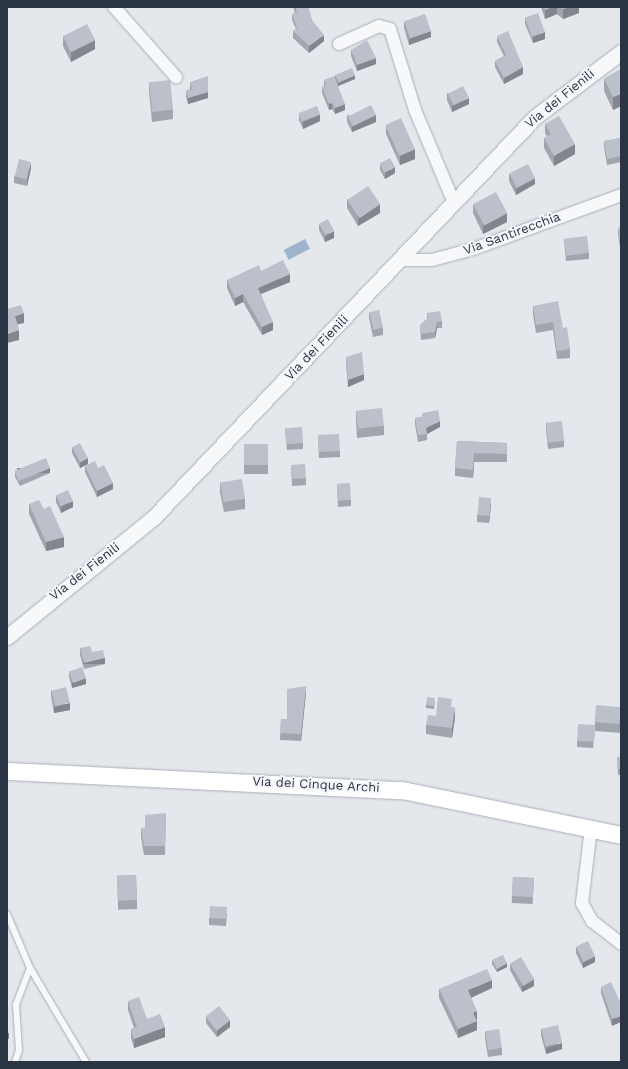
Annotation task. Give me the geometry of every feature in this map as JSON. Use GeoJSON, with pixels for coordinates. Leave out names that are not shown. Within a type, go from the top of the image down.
{"type":"FeatureCollection","features":[{"type":"Feature","properties":{"kind":"main road","name":"Via dei Cinque Archi"},"geometry":{"type":"LineString","coordinates":[[7,771],[392,789],[621,834]]}},
{"type":"Feature","properties":{"kind":"street"},"geometry":{"type":"LineString","coordinates":[[114,7],[176,76]]}},
{"type":"Feature","properties":{"kind":"street"},"geometry":{"type":"LineString","coordinates":[[340,44],[379,26],[390,29],[418,118],[454,204]]}},
{"type":"Feature","properties":{"kind":"street","name":"Via dei Fienili"},"geometry":{"type":"LineString","coordinates":[[7,637],[160,511],[402,260],[540,113],[621,52]]}},
{"type":"Feature","properties":{"kind":"street","name":"Via Santirecchia"},"geometry":{"type":"LineString","coordinates":[[402,260],[428,261],[473,249],[621,195]]}},
{"type":"Feature","properties":{"kind":"street"},"geometry":{"type":"LineString","coordinates":[[591,828],[582,903],[592,921],[621,944]]}},
{"type":"Feature","properties":{"kind":"lane"},"geometry":{"type":"LineString","coordinates":[[7,914],[30,968],[86,1062]]}},
{"type":"Feature","properties":{"kind":"lane"},"geometry":{"type":"LineString","coordinates":[[15,1062],[20,1045],[16,1011],[30,968]]}},
{"type":"Feature","properties":{"kind":"water"},"geometry":{"type":"Polygon","coordinates":[[[305,239],[310,249],[289,260],[284,250],[305,239]]]}},
{"type":"Feature","properties":{"kind":"building"},"geometry":{"type":"Polygon","coordinates":[[[295,7],[308,7],[312,20],[324,35],[309,46],[293,31],[297,28],[292,14],[297,12],[295,7]]]}},
{"type":"Feature","properties":{"kind":"building"},"geometry":{"type":"Polygon","coordinates":[[[545,7],[552,7],[545,10],[545,7]]]}},
{"type":"Feature","properties":{"kind":"building"},"geometry":{"type":"Polygon","coordinates":[[[538,13],[545,32],[532,37],[525,18],[538,13]]]}},
{"type":"Feature","properties":{"kind":"building"},"geometry":{"type":"Polygon","coordinates":[[[425,14],[431,31],[410,38],[404,21],[425,14]]]}},
{"type":"Feature","properties":{"kind":"building"},"geometry":{"type":"Polygon","coordinates":[[[87,24],[95,40],[71,52],[63,36],[87,24]]]}},
{"type":"Feature","properties":{"kind":"building"},"geometry":{"type":"Polygon","coordinates":[[[508,31],[523,67],[504,78],[495,61],[506,55],[497,36],[508,31]]]}},
{"type":"Feature","properties":{"kind":"building"},"geometry":{"type":"Polygon","coordinates":[[[367,40],[376,58],[357,65],[351,50],[367,40]]]}},
{"type":"Feature","properties":{"kind":"building"},"geometry":{"type":"Polygon","coordinates":[[[352,68],[355,75],[339,82],[335,75],[352,68]]]}},
{"type":"Feature","properties":{"kind":"building"},"geometry":{"type":"Polygon","coordinates":[[[621,69],[621,94],[613,97],[604,79],[621,69]]]}},
{"type":"Feature","properties":{"kind":"building"},"geometry":{"type":"Polygon","coordinates":[[[208,76],[208,92],[188,98],[186,91],[192,89],[190,82],[208,76]]]}},
{"type":"Feature","properties":{"kind":"building"},"geometry":{"type":"Polygon","coordinates":[[[334,76],[345,104],[335,108],[332,103],[329,104],[322,87],[326,85],[324,80],[334,76]]]}},
{"type":"Feature","properties":{"kind":"building"},"geometry":{"type":"Polygon","coordinates":[[[170,80],[173,110],[152,112],[149,82],[170,80]]]}},
{"type":"Feature","properties":{"kind":"building"},"geometry":{"type":"Polygon","coordinates":[[[463,86],[469,98],[454,105],[448,94],[463,86]]]}},
{"type":"Feature","properties":{"kind":"building"},"geometry":{"type":"Polygon","coordinates":[[[371,105],[376,115],[353,127],[348,117],[371,105]]]}},
{"type":"Feature","properties":{"kind":"building"},"geometry":{"type":"Polygon","coordinates":[[[317,106],[320,114],[302,122],[298,113],[317,106]]]}},
{"type":"Feature","properties":{"kind":"building"},"geometry":{"type":"Polygon","coordinates":[[[559,116],[575,144],[554,156],[544,138],[551,134],[545,124],[559,116]]]}},
{"type":"Feature","properties":{"kind":"building"},"geometry":{"type":"Polygon","coordinates":[[[401,118],[415,149],[399,156],[385,125],[401,118]]]}},
{"type":"Feature","properties":{"kind":"building"},"geometry":{"type":"Polygon","coordinates":[[[621,138],[621,156],[607,159],[604,141],[621,138]]]}},
{"type":"Feature","properties":{"kind":"building"},"geometry":{"type":"Polygon","coordinates":[[[390,158],[395,167],[384,173],[380,164],[390,158]]]}},
{"type":"Feature","properties":{"kind":"building"},"geometry":{"type":"Polygon","coordinates":[[[19,159],[31,162],[26,179],[15,176],[19,159]]]}},
{"type":"Feature","properties":{"kind":"building"},"geometry":{"type":"Polygon","coordinates":[[[528,164],[535,178],[517,188],[509,174],[528,164]]]}},
{"type":"Feature","properties":{"kind":"building"},"geometry":{"type":"Polygon","coordinates":[[[368,186],[380,204],[360,218],[347,200],[368,186]]]}},
{"type":"Feature","properties":{"kind":"building"},"geometry":{"type":"Polygon","coordinates":[[[496,192],[507,213],[484,225],[473,204],[496,192]]]}},
{"type":"Feature","properties":{"kind":"building"},"geometry":{"type":"Polygon","coordinates":[[[328,219],[334,231],[325,235],[319,224],[328,219]]]}},
{"type":"Feature","properties":{"kind":"building"},"geometry":{"type":"Polygon","coordinates":[[[621,227],[621,249],[618,228],[621,227]]]}},
{"type":"Feature","properties":{"kind":"building"},"geometry":{"type":"Polygon","coordinates":[[[587,236],[589,253],[566,256],[564,239],[587,236]]]}},
{"type":"Feature","properties":{"kind":"building"},"geometry":{"type":"Polygon","coordinates":[[[283,260],[290,274],[258,288],[273,322],[262,327],[243,294],[235,298],[227,280],[259,265],[261,271],[283,260]]]}},
{"type":"Feature","properties":{"kind":"building"},"geometry":{"type":"Polygon","coordinates":[[[558,301],[563,328],[567,327],[570,349],[557,351],[553,322],[536,325],[533,306],[558,301]]]}},
{"type":"Feature","properties":{"kind":"building"},"geometry":{"type":"Polygon","coordinates":[[[21,305],[24,313],[15,316],[19,330],[7,334],[7,309],[21,305]]]}},
{"type":"Feature","properties":{"kind":"building"},"geometry":{"type":"Polygon","coordinates":[[[379,310],[383,328],[373,330],[369,312],[379,310]]]}},
{"type":"Feature","properties":{"kind":"building"},"geometry":{"type":"Polygon","coordinates":[[[440,311],[442,321],[437,322],[435,332],[421,334],[420,325],[428,318],[427,313],[440,311]]]}},
{"type":"Feature","properties":{"kind":"building"},"geometry":{"type":"Polygon","coordinates":[[[362,352],[364,374],[348,380],[346,357],[362,352]]]}},
{"type":"Feature","properties":{"kind":"building"},"geometry":{"type":"Polygon","coordinates":[[[382,408],[384,426],[358,429],[356,411],[382,408]]]}},
{"type":"Feature","properties":{"kind":"building"},"geometry":{"type":"Polygon","coordinates":[[[438,410],[440,421],[426,428],[427,434],[418,435],[415,418],[422,417],[422,413],[438,410]]]}},
{"type":"Feature","properties":{"kind":"building"},"geometry":{"type":"Polygon","coordinates":[[[562,421],[564,441],[548,443],[546,423],[562,421]]]}},
{"type":"Feature","properties":{"kind":"building"},"geometry":{"type":"Polygon","coordinates":[[[302,427],[303,443],[286,444],[285,428],[302,427]]]}},
{"type":"Feature","properties":{"kind":"building"},"geometry":{"type":"Polygon","coordinates":[[[339,434],[340,451],[319,452],[318,435],[339,434]]]}},
{"type":"Feature","properties":{"kind":"building"},"geometry":{"type":"Polygon","coordinates":[[[457,441],[507,443],[507,454],[474,453],[473,470],[455,468],[457,441]]]}},
{"type":"Feature","properties":{"kind":"building"},"geometry":{"type":"Polygon","coordinates":[[[80,443],[88,458],[80,462],[72,447],[80,443]]]}},
{"type":"Feature","properties":{"kind":"building"},"geometry":{"type":"Polygon","coordinates":[[[244,444],[268,444],[268,465],[244,465],[244,444]]]}},
{"type":"Feature","properties":{"kind":"building"},"geometry":{"type":"Polygon","coordinates":[[[46,458],[50,468],[19,481],[14,471],[46,458]]]}},
{"type":"Feature","properties":{"kind":"building"},"geometry":{"type":"Polygon","coordinates":[[[95,461],[98,468],[104,465],[113,483],[97,491],[85,466],[95,461]]]}},
{"type":"Feature","properties":{"kind":"building"},"geometry":{"type":"Polygon","coordinates":[[[305,464],[306,478],[292,479],[291,465],[305,464]]]}},
{"type":"Feature","properties":{"kind":"building"},"geometry":{"type":"Polygon","coordinates":[[[242,479],[245,499],[223,502],[220,482],[242,479]]]}},
{"type":"Feature","properties":{"kind":"building"},"geometry":{"type":"Polygon","coordinates":[[[350,483],[351,500],[338,501],[337,484],[350,483]]]}},
{"type":"Feature","properties":{"kind":"building"},"geometry":{"type":"Polygon","coordinates":[[[68,490],[73,501],[61,506],[56,495],[68,490]]]}},
{"type":"Feature","properties":{"kind":"building"},"geometry":{"type":"Polygon","coordinates":[[[479,497],[491,498],[489,516],[477,515],[479,497]]]}},
{"type":"Feature","properties":{"kind":"building"},"geometry":{"type":"Polygon","coordinates":[[[39,500],[44,509],[50,506],[64,537],[46,542],[29,504],[39,500]]]}},
{"type":"Feature","properties":{"kind":"building"},"geometry":{"type":"Polygon","coordinates":[[[90,646],[92,652],[103,650],[105,658],[84,663],[80,648],[90,646]]]}},
{"type":"Feature","properties":{"kind":"building"},"geometry":{"type":"Polygon","coordinates":[[[82,667],[86,678],[73,683],[69,672],[82,667]]]}},
{"type":"Feature","properties":{"kind":"building"},"geometry":{"type":"Polygon","coordinates":[[[306,686],[301,734],[280,733],[281,719],[287,719],[287,689],[306,686]]]}},
{"type":"Feature","properties":{"kind":"building"},"geometry":{"type":"Polygon","coordinates":[[[66,687],[70,703],[55,706],[51,691],[66,687]]]}},
{"type":"Feature","properties":{"kind":"building"},"geometry":{"type":"Polygon","coordinates":[[[427,697],[435,698],[434,706],[426,705],[427,697]]]}},
{"type":"Feature","properties":{"kind":"building"},"geometry":{"type":"Polygon","coordinates":[[[438,697],[452,699],[451,707],[455,707],[452,728],[426,725],[428,715],[436,716],[438,697]]]}},
{"type":"Feature","properties":{"kind":"building"},"geometry":{"type":"Polygon","coordinates":[[[596,705],[621,707],[619,724],[595,722],[596,705]]]}},
{"type":"Feature","properties":{"kind":"building"},"geometry":{"type":"Polygon","coordinates":[[[578,724],[595,725],[594,742],[577,741],[578,724]]]}},
{"type":"Feature","properties":{"kind":"building"},"geometry":{"type":"Polygon","coordinates":[[[617,757],[621,757],[621,769],[618,769],[617,757]]]}},
{"type":"Feature","properties":{"kind":"building"},"geometry":{"type":"Polygon","coordinates":[[[166,813],[165,846],[144,846],[141,828],[145,828],[145,815],[166,813]]]}},
{"type":"Feature","properties":{"kind":"building"},"geometry":{"type":"Polygon","coordinates":[[[136,875],[137,900],[118,901],[117,876],[136,875]]]}},
{"type":"Feature","properties":{"kind":"building"},"geometry":{"type":"Polygon","coordinates":[[[513,877],[534,878],[533,897],[512,896],[513,877]]]}},
{"type":"Feature","properties":{"kind":"building"},"geometry":{"type":"Polygon","coordinates":[[[210,906],[227,907],[226,919],[209,918],[210,906]]]}},
{"type":"Feature","properties":{"kind":"building"},"geometry":{"type":"Polygon","coordinates":[[[588,941],[595,956],[583,962],[576,946],[588,941]]]}},
{"type":"Feature","properties":{"kind":"building"},"geometry":{"type":"Polygon","coordinates":[[[503,955],[507,963],[497,969],[492,960],[503,955]]]}},
{"type":"Feature","properties":{"kind":"building"},"geometry":{"type":"Polygon","coordinates":[[[521,957],[534,979],[523,986],[510,964],[521,957]]]}},
{"type":"Feature","properties":{"kind":"building"},"geometry":{"type":"Polygon","coordinates":[[[487,969],[492,980],[468,990],[477,1011],[473,1013],[477,1021],[458,1029],[439,989],[487,969]]]}},
{"type":"Feature","properties":{"kind":"building"},"geometry":{"type":"Polygon","coordinates":[[[611,982],[621,1004],[621,1016],[612,1019],[601,987],[611,982]]]}},
{"type":"Feature","properties":{"kind":"building"},"geometry":{"type":"Polygon","coordinates":[[[139,997],[147,1019],[160,1014],[165,1027],[134,1039],[131,1029],[137,1027],[128,1001],[139,997]]]}},
{"type":"Feature","properties":{"kind":"building"},"geometry":{"type":"Polygon","coordinates":[[[219,1006],[230,1020],[217,1031],[206,1016],[219,1006]]]}},
{"type":"Feature","properties":{"kind":"building"},"geometry":{"type":"Polygon","coordinates":[[[558,1025],[562,1043],[545,1046],[541,1029],[558,1025]]]}},
{"type":"Feature","properties":{"kind":"building"},"geometry":{"type":"Polygon","coordinates":[[[499,1029],[502,1048],[488,1050],[485,1031],[499,1029]]]}}]}
